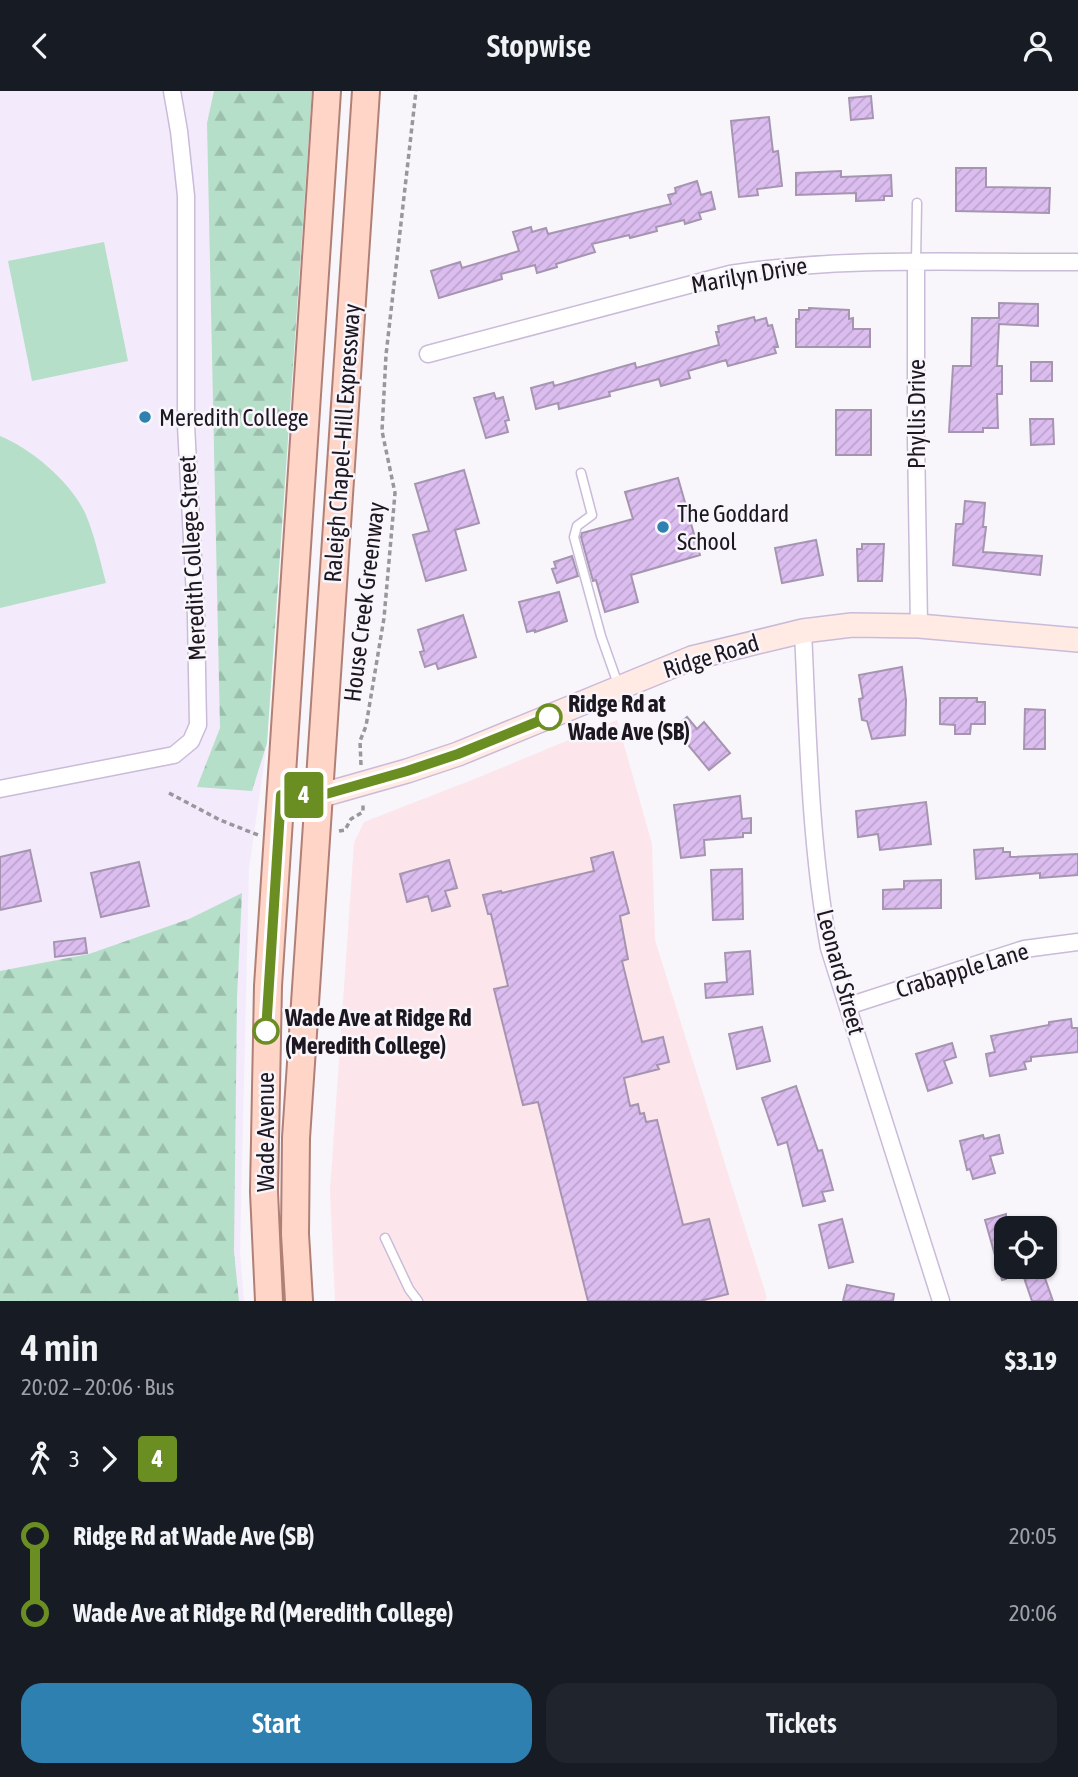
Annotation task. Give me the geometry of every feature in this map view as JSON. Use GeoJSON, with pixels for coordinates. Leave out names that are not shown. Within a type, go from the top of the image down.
{"type":"FeatureCollection","features":[{"type":"Feature","properties":{"kind":"main road","name":"Raleigh Chapel–Hill Expressway"},"geometry":{"type":"LineString","coordinates":[[281,795],[327,91]]}},
{"type":"Feature","properties":{"kind":"main road","name":"Raleigh Chapel–Hill Expressway"},"geometry":{"type":"LineString","coordinates":[[319,796],[366,91]]}},
{"type":"Feature","properties":{"kind":"main road","name":"Wade Avenue"},"geometry":{"type":"LineString","coordinates":[[270,1301],[264,1192],[265,1055],[281,795]]}},
{"type":"Feature","properties":{"kind":"main road","name":"Wade Avenue"},"geometry":{"type":"LineString","coordinates":[[299,1301],[295,1234],[296,1138],[319,796]]}},
{"type":"Feature","properties":{"kind":"street","name":"Meredith College Street"},"geometry":{"type":"LineString","coordinates":[[0,789],[174,755],[191,741],[198,725],[196,617],[186,425],[186,196],[172,91]]}},
{"type":"Feature","properties":{"kind":"street","name":"Marilyn Drive"},"geometry":{"type":"LineString","coordinates":[[428,354],[730,274],[835,262],[1078,262]]}},
{"type":"Feature","properties":{"kind":"street","name":"Phyllis Drive"},"geometry":{"type":"LineString","coordinates":[[916,263],[919,626]]}},
{"type":"Feature","properties":{"kind":"street","name":"Ridge Road"},"geometry":{"type":"LineString","coordinates":[[281,795],[319,796],[458,754],[698,656],[803,631],[852,625],[919,626],[1078,640]]}},
{"type":"Feature","properties":{"kind":"street","name":"Leonard Street"},"geometry":{"type":"LineString","coordinates":[[803,631],[809,764],[824,916],[830,948],[942,1301]]}},
{"type":"Feature","properties":{"kind":"street","name":"Crabapple Lane"},"geometry":{"type":"LineString","coordinates":[[848,1006],[1024,949],[1078,942]]}},
{"type":"Feature","properties":{"kind":"lane","name":"Phyllis Drive"},"geometry":{"type":"LineString","coordinates":[[916,263],[917,203]]}},
{"type":"Feature","properties":{"kind":"lane"},"geometry":{"type":"LineString","coordinates":[[581,473],[592,515],[577,526],[574,537],[601,636],[619,687]]}},
{"type":"Feature","properties":{"kind":"lane"},"geometry":{"type":"LineString","coordinates":[[385,1238],[409,1289],[418,1301]]}},
{"type":"Feature","properties":{"kind":"path","name":"House Creek Greenway"},"geometry":{"type":"LineString","coordinates":[[359,741],[366,726],[379,652],[394,507],[395,493],[382,431],[386,355],[416,91]]}},
{"type":"Feature","properties":{"kind":"path"},"geometry":{"type":"LineString","coordinates":[[169,793],[220,820],[261,836]]}},
{"type":"Feature","properties":{"kind":"path"},"geometry":{"type":"LineString","coordinates":[[345,830],[351,819],[363,812]]}},
{"type":"Feature","properties":{"kind":"shaded area","name":"Meredith College"},"geometry":{"type":"Polygon","coordinates":[[[0,91],[312,91],[267,743],[249,869],[240,1251],[244,1301],[0,1301],[0,91]]]}},
{"type":"Feature","properties":{"kind":"shaded area"},"geometry":{"type":"Polygon","coordinates":[[[617,720],[652,844],[655,940],[767,1298],[764,1301],[335,1301],[330,1191],[354,843],[364,822],[617,720]]]}},
{"type":"Feature","properties":{"kind":"green space"},"geometry":{"type":"Polygon","coordinates":[[[214,91],[312,91],[267,743],[252,791],[197,787],[220,728],[207,123],[214,91]]]}},
{"type":"Feature","properties":{"kind":"green space"},"geometry":{"type":"Polygon","coordinates":[[[104,242],[128,361],[32,381],[8,261],[104,242]]]}},
{"type":"Feature","properties":{"kind":"green space"},"geometry":{"type":"Polygon","coordinates":[[[0,436],[25,449],[50,468],[80,503],[89,523],[106,583],[0,608],[0,436]]]}},
{"type":"Feature","properties":{"kind":"green space"},"geometry":{"type":"Polygon","coordinates":[[[242,893],[237,998],[234,1252],[239,1301],[0,1301],[0,971],[89,954],[189,919],[242,893]]]}},
{"type":"Feature","properties":{"kind":"building"},"geometry":{"type":"Polygon","coordinates":[[[871,96],[873,118],[851,120],[849,98],[871,96]]]}},
{"type":"Feature","properties":{"kind":"building"},"geometry":{"type":"Polygon","coordinates":[[[769,117],[773,152],[778,151],[782,186],[757,189],[758,195],[739,197],[731,121],[769,117]]]}},
{"type":"Feature","properties":{"kind":"building"},"geometry":{"type":"Polygon","coordinates":[[[956,168],[986,168],[986,187],[1050,188],[1049,213],[956,211],[956,168]]]}},
{"type":"Feature","properties":{"kind":"building"},"geometry":{"type":"Polygon","coordinates":[[[841,171],[841,177],[891,175],[892,196],[884,196],[884,200],[856,201],[856,193],[796,195],[796,173],[841,171]]]}},
{"type":"Feature","properties":{"kind":"building"},"geometry":{"type":"Polygon","coordinates":[[[697,181],[701,195],[711,192],[715,209],[699,213],[701,219],[685,224],[684,220],[656,227],[657,231],[592,244],[595,252],[556,264],[557,267],[537,273],[535,265],[501,274],[502,279],[439,298],[431,271],[460,262],[462,268],[519,251],[513,232],[531,227],[532,232],[546,228],[548,234],[671,204],[668,195],[676,193],[675,188],[697,181]]]}},
{"type":"Feature","properties":{"kind":"building"},"geometry":{"type":"Polygon","coordinates":[[[999,303],[1038,304],[1038,326],[999,324],[997,366],[1002,366],[1002,394],[997,394],[998,428],[983,428],[983,432],[949,432],[953,366],[971,366],[972,318],[999,318],[999,303]]]}},
{"type":"Feature","properties":{"kind":"building"},"geometry":{"type":"Polygon","coordinates":[[[799,310],[849,310],[849,319],[853,318],[853,329],[870,329],[870,347],[796,347],[796,319],[799,319],[799,310]]]}},
{"type":"Feature","properties":{"kind":"building"},"geometry":{"type":"Polygon","coordinates":[[[754,317],[755,321],[766,318],[768,326],[772,325],[778,347],[774,347],[776,353],[728,366],[726,360],[688,371],[690,378],[661,386],[659,379],[609,392],[610,396],[559,409],[558,403],[536,409],[531,388],[553,382],[554,386],[635,363],[636,368],[719,345],[716,332],[719,332],[718,326],[754,317]]]}},
{"type":"Feature","properties":{"kind":"building"},"geometry":{"type":"Polygon","coordinates":[[[1031,362],[1052,362],[1052,381],[1031,381],[1031,362]]]}},
{"type":"Feature","properties":{"kind":"building"},"geometry":{"type":"Polygon","coordinates":[[[494,393],[496,399],[503,397],[509,420],[505,421],[508,432],[486,438],[474,398],[494,393]]]}},
{"type":"Feature","properties":{"kind":"building"},"geometry":{"type":"Polygon","coordinates":[[[836,410],[871,410],[871,455],[836,455],[836,410]]]}},
{"type":"Feature","properties":{"kind":"building"},"geometry":{"type":"Polygon","coordinates":[[[1030,419],[1053,419],[1054,444],[1031,445],[1030,419]]]}},
{"type":"Feature","properties":{"kind":"building"},"geometry":{"type":"Polygon","coordinates":[[[464,470],[479,523],[455,530],[466,570],[426,581],[413,535],[429,531],[415,484],[464,470]]]}},
{"type":"Feature","properties":{"kind":"building"},"geometry":{"type":"Polygon","coordinates":[[[678,478],[700,555],[631,575],[638,602],[605,612],[596,580],[593,581],[582,533],[633,519],[625,492],[678,478]]]}},
{"type":"Feature","properties":{"kind":"building"},"geometry":{"type":"Polygon","coordinates":[[[965,501],[985,503],[983,552],[1042,556],[1040,575],[953,565],[956,524],[963,524],[965,501]]]}},
{"type":"Feature","properties":{"kind":"building"},"geometry":{"type":"Polygon","coordinates":[[[816,540],[823,575],[782,583],[775,548],[816,540]]]}},
{"type":"Feature","properties":{"kind":"building"},"geometry":{"type":"Polygon","coordinates":[[[862,544],[884,544],[882,581],[858,581],[857,549],[862,549],[862,544]]]}},
{"type":"Feature","properties":{"kind":"building"},"geometry":{"type":"Polygon","coordinates":[[[572,556],[578,576],[557,583],[552,569],[556,568],[554,562],[572,556]]]}},
{"type":"Feature","properties":{"kind":"building"},"geometry":{"type":"Polygon","coordinates":[[[559,592],[567,621],[535,632],[527,632],[519,602],[559,592]]]}},
{"type":"Feature","properties":{"kind":"building"},"geometry":{"type":"Polygon","coordinates":[[[463,615],[476,657],[438,669],[436,663],[425,667],[420,652],[424,651],[418,630],[463,615]]]}},
{"type":"Feature","properties":{"kind":"building"},"geometry":{"type":"Polygon","coordinates":[[[902,667],[906,700],[905,735],[872,739],[867,721],[862,720],[859,699],[863,698],[859,675],[902,667]]]}},
{"type":"Feature","properties":{"kind":"building"},"geometry":{"type":"Polygon","coordinates":[[[940,698],[977,698],[977,702],[985,702],[985,724],[971,724],[970,734],[955,734],[955,725],[940,724],[940,698]]]}},
{"type":"Feature","properties":{"kind":"building"},"geometry":{"type":"Polygon","coordinates":[[[1025,709],[1045,710],[1045,749],[1024,749],[1025,709]]]}},
{"type":"Feature","properties":{"kind":"building"},"geometry":{"type":"Polygon","coordinates":[[[687,717],[697,729],[704,722],[730,753],[709,770],[674,728],[687,717]]]}},
{"type":"Feature","properties":{"kind":"building"},"geometry":{"type":"Polygon","coordinates":[[[740,796],[742,819],[751,818],[751,833],[743,833],[743,837],[704,840],[705,855],[681,858],[674,805],[740,796]]]}},
{"type":"Feature","properties":{"kind":"building"},"geometry":{"type":"Polygon","coordinates":[[[926,802],[931,844],[880,850],[878,834],[858,837],[856,811],[926,802]]]}},
{"type":"Feature","properties":{"kind":"building"},"geometry":{"type":"Polygon","coordinates":[[[1003,848],[1003,852],[1010,852],[1010,857],[1078,854],[1078,875],[1040,878],[1040,873],[976,879],[974,850],[1003,848]]]}},
{"type":"Feature","properties":{"kind":"building"},"geometry":{"type":"Polygon","coordinates":[[[30,850],[41,901],[0,910],[0,857],[30,850]]]}},
{"type":"Feature","properties":{"kind":"building"},"geometry":{"type":"Polygon","coordinates":[[[613,852],[629,913],[620,916],[628,959],[622,961],[642,1042],[663,1037],[669,1062],[657,1065],[659,1069],[624,1078],[630,1106],[638,1104],[640,1114],[644,1113],[646,1122],[657,1120],[683,1225],[709,1219],[728,1294],[700,1301],[588,1301],[538,1102],[523,1105],[494,989],[508,986],[491,914],[488,914],[483,895],[594,871],[591,858],[613,852]]]}},
{"type":"Feature","properties":{"kind":"building"},"geometry":{"type":"Polygon","coordinates":[[[449,860],[457,888],[445,891],[450,906],[432,911],[428,896],[407,902],[400,874],[449,860]]]}},
{"type":"Feature","properties":{"kind":"building"},"geometry":{"type":"Polygon","coordinates":[[[139,862],[149,906],[101,917],[91,873],[139,862]]]}},
{"type":"Feature","properties":{"kind":"building"},"geometry":{"type":"Polygon","coordinates":[[[742,869],[743,919],[713,920],[711,870],[742,869]]]}},
{"type":"Feature","properties":{"kind":"building"},"geometry":{"type":"Polygon","coordinates":[[[941,880],[941,908],[883,909],[883,890],[904,889],[904,881],[941,880]]]}},
{"type":"Feature","properties":{"kind":"building"},"geometry":{"type":"Polygon","coordinates":[[[85,938],[87,953],[55,957],[54,942],[85,938]]]}},
{"type":"Feature","properties":{"kind":"building"},"geometry":{"type":"Polygon","coordinates":[[[750,951],[753,994],[706,998],[705,984],[727,982],[725,953],[750,951]]]}},
{"type":"Feature","properties":{"kind":"building"},"geometry":{"type":"Polygon","coordinates":[[[1071,1019],[1072,1028],[1078,1028],[1078,1052],[1031,1057],[1031,1061],[1024,1062],[1026,1069],[990,1076],[986,1054],[995,1052],[991,1036],[1071,1019]]]}},
{"type":"Feature","properties":{"kind":"building"},"geometry":{"type":"Polygon","coordinates":[[[762,1027],[770,1061],[737,1069],[729,1034],[762,1027]]]}},
{"type":"Feature","properties":{"kind":"building"},"geometry":{"type":"Polygon","coordinates":[[[952,1043],[956,1057],[944,1061],[952,1083],[928,1091],[916,1054],[952,1043]]]}},
{"type":"Feature","properties":{"kind":"building"},"geometry":{"type":"Polygon","coordinates":[[[796,1086],[818,1151],[822,1150],[833,1190],[822,1192],[825,1201],[803,1206],[787,1142],[778,1145],[762,1098],[796,1086]]]}},
{"type":"Feature","properties":{"kind":"building"},"geometry":{"type":"Polygon","coordinates":[[[983,1135],[984,1139],[999,1135],[1003,1153],[990,1156],[995,1173],[973,1179],[970,1169],[967,1170],[960,1141],[983,1135]]]}},
{"type":"Feature","properties":{"kind":"building"},"geometry":{"type":"Polygon","coordinates":[[[994,1217],[994,1252],[985,1220],[994,1217]]]}},
{"type":"Feature","properties":{"kind":"building"},"geometry":{"type":"Polygon","coordinates":[[[842,1219],[853,1262],[829,1268],[819,1225],[842,1219]]]}},
{"type":"Feature","properties":{"kind":"building"},"geometry":{"type":"Polygon","coordinates":[[[1024,1279],[1045,1279],[1053,1301],[1032,1301],[1024,1279]]]}},
{"type":"Feature","properties":{"kind":"building"},"geometry":{"type":"Polygon","coordinates":[[[847,1285],[894,1294],[893,1301],[843,1301],[847,1285]]]}},
{"type":"Feature","properties":{"kind":"bus line","name":"4"},"geometry":{"type":"LineString","coordinates":[[266,1031],[281,795],[319,796],[407,771],[458,754],[549,717]]}},
{"type":"Feature","properties":{"kind":"place","name":"Meredith College"},"geometry":{"type":"Point","coordinates":[145,417]}},
{"type":"Feature","properties":{"kind":"place","name":"The Goddard School"},"geometry":{"type":"Point","coordinates":[663,527]}},
{"type":"Feature","properties":{"kind":"place","name":"Ridge Rd at Wade Ave (SB)"},"geometry":{"type":"Point","coordinates":[549,717]}},
{"type":"Feature","properties":{"kind":"place","name":"Wade Ave at Ridge Rd (Meredith College)"},"geometry":{"type":"Point","coordinates":[266,1031]}}]}
